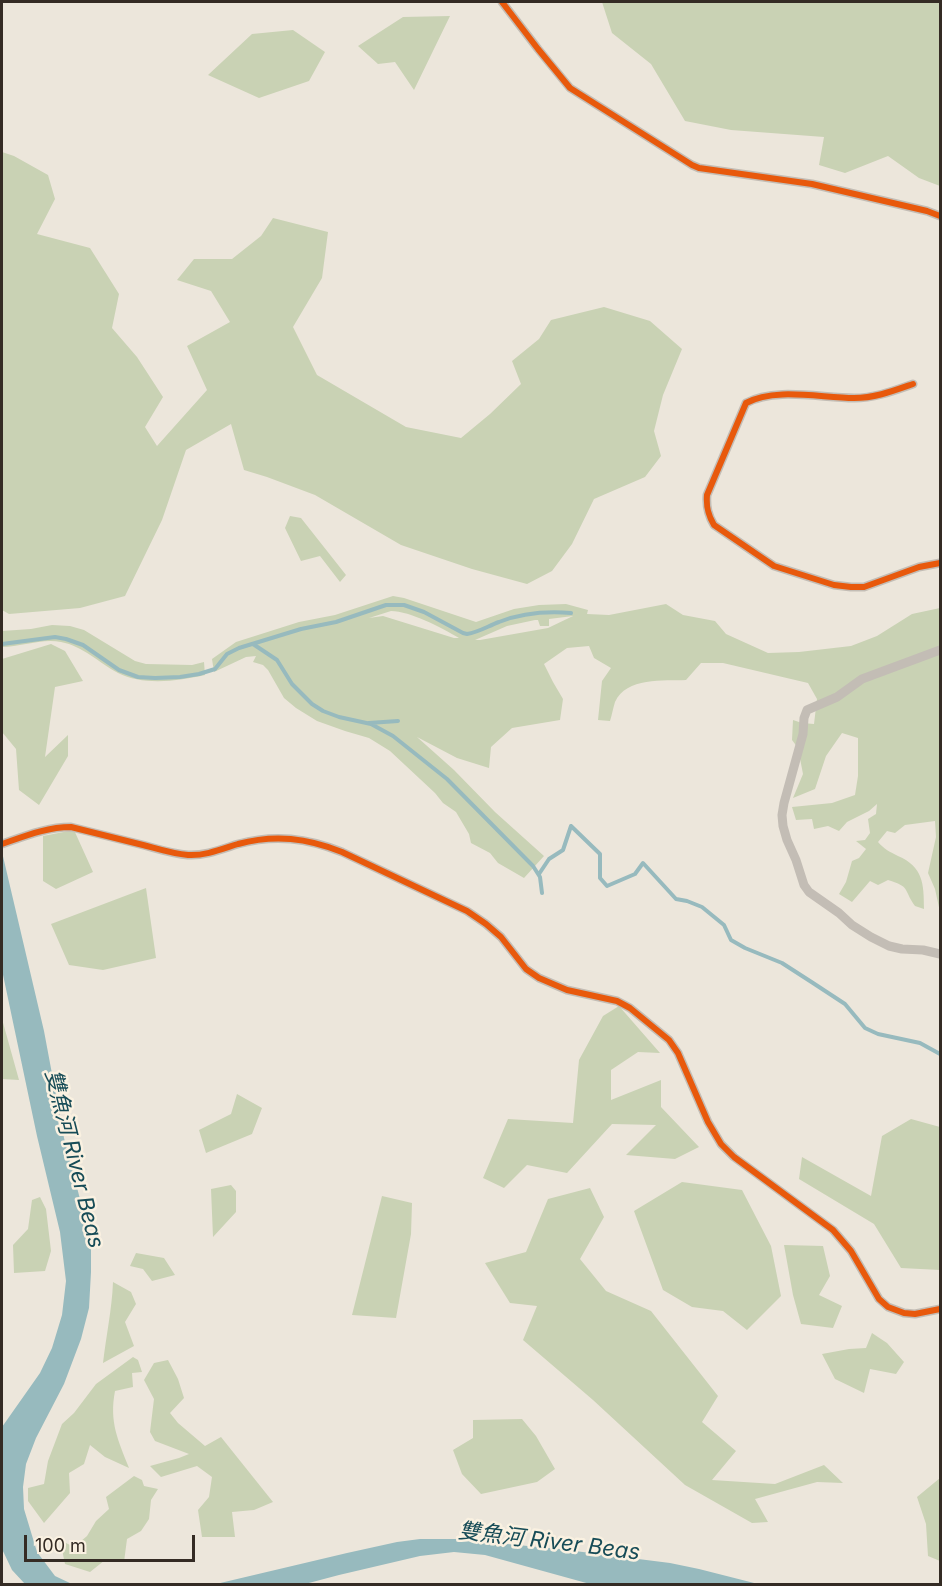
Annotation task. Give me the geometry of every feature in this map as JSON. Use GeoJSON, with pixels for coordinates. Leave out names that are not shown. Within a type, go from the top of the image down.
{"type":"FeatureCollection","features":[{"type":"Feature","properties":{"kind":"street"},"geometry":{"type":"LineString","coordinates":[[502,2],[570,88],[692,165],[699,168],[812,184],[940,216]]}},
{"type":"Feature","properties":{"kind":"street"},"geometry":{"type":"LineString","coordinates":[[913,384],[880,396],[854,398],[773,394],[755,398],[746,403],[707,495],[706,505],[714,525],[774,566],[834,585],[864,587],[910,570],[940,563]]}},
{"type":"Feature","properties":{"kind":"street"},"geometry":{"type":"LineString","coordinates":[[940,650],[862,679],[837,697],[807,710],[782,816],[787,840],[804,885],[809,892],[852,925],[889,946],[940,954]]}},
{"type":"Feature","properties":{"kind":"street"},"geometry":{"type":"LineString","coordinates":[[3,843],[59,827],[71,827],[188,855],[200,855],[273,838],[306,840],[342,852],[467,911],[501,937],[526,969],[539,978],[567,990],[617,1001],[630,1008],[669,1040],[678,1053],[708,1122],[721,1144],[833,1230],[851,1251],[879,1299],[888,1307],[915,1314],[940,1310]]}},
{"type":"Feature","properties":{"kind":"green space"},"geometry":{"type":"Polygon","coordinates":[[[602,2],[940,2],[940,186],[919,178],[888,156],[845,173],[819,165],[824,137],[731,130],[685,121],[651,64],[612,33],[602,2]]]}},
{"type":"Feature","properties":{"kind":"green space"},"geometry":{"type":"Polygon","coordinates":[[[450,16],[414,90],[395,62],[378,64],[358,46],[403,17],[450,16]]]}},
{"type":"Feature","properties":{"kind":"green space"},"geometry":{"type":"Polygon","coordinates":[[[293,30],[325,52],[309,81],[259,98],[208,75],[252,34],[293,30]]]}},
{"type":"Feature","properties":{"kind":"green space"},"geometry":{"type":"Polygon","coordinates":[[[2,152],[48,175],[55,199],[37,234],[90,248],[119,294],[112,328],[137,357],[163,397],[145,427],[157,446],[207,390],[187,346],[230,322],[211,291],[177,280],[194,259],[232,259],[261,236],[273,218],[328,232],[322,278],[293,327],[317,375],[406,427],[461,438],[521,384],[512,361],[539,339],[551,320],[604,307],[650,321],[682,349],[663,395],[654,431],[661,456],[645,477],[594,499],[572,544],[552,571],[527,584],[472,569],[401,545],[315,495],[244,470],[231,424],[186,450],[162,520],[125,596],[80,608],[9,614],[2,610],[2,152]]]}},
{"type":"Feature","properties":{"kind":"green space"},"geometry":{"type":"Polygon","coordinates":[[[290,516],[301,518],[346,575],[340,582],[320,556],[301,561],[285,528],[290,516]]]}},
{"type":"Feature","properties":{"kind":"green space"},"geometry":{"type":"Polygon","coordinates":[[[393,596],[476,622],[514,609],[539,605],[566,604],[588,610],[587,614],[609,615],[666,604],[683,615],[715,621],[726,634],[768,653],[851,646],[877,636],[912,614],[940,608],[940,912],[935,889],[928,873],[936,837],[935,821],[905,825],[895,833],[887,831],[878,842],[913,865],[922,884],[924,909],[915,906],[906,889],[888,880],[878,885],[870,881],[852,902],[839,894],[846,882],[852,861],[859,858],[866,849],[856,841],[865,840],[870,833],[868,819],[876,814],[877,804],[869,811],[847,822],[839,831],[828,826],[814,829],[812,819],[796,820],[792,807],[832,803],[855,795],[858,776],[858,738],[842,733],[826,756],[815,789],[793,798],[803,774],[798,748],[792,740],[793,720],[814,724],[817,699],[808,683],[723,663],[701,663],[686,680],[646,682],[628,688],[615,702],[610,721],[598,720],[602,681],[611,668],[594,658],[589,646],[567,648],[544,664],[563,699],[560,720],[512,728],[491,747],[489,768],[457,758],[417,737],[544,856],[524,878],[498,863],[490,853],[471,843],[469,834],[456,812],[443,803],[390,751],[369,738],[317,721],[296,708],[284,698],[268,670],[263,665],[253,662],[256,656],[246,657],[214,672],[212,659],[236,642],[299,622],[335,615],[393,596]],[[391,611],[369,618],[383,616],[459,638],[416,617],[391,611]],[[573,616],[549,619],[549,626],[540,626],[538,620],[535,620],[507,626],[475,640],[548,628],[573,616]]]}},
{"type":"Feature","properties":{"kind":"green space"},"geometry":{"type":"Polygon","coordinates":[[[52,625],[84,630],[135,661],[146,664],[192,665],[204,662],[205,675],[173,680],[138,680],[118,673],[84,651],[61,642],[46,641],[2,647],[2,631],[52,625]]]}},
{"type":"Feature","properties":{"kind":"green space"},"geometry":{"type":"Polygon","coordinates":[[[51,644],[65,651],[83,681],[55,687],[45,757],[68,735],[68,756],[39,805],[19,790],[16,749],[2,732],[2,659],[51,644]]]}},
{"type":"Feature","properties":{"kind":"green space"},"geometry":{"type":"Polygon","coordinates":[[[74,830],[93,872],[56,889],[43,881],[43,836],[74,830]]]}},
{"type":"Feature","properties":{"kind":"green space"},"geometry":{"type":"Polygon","coordinates":[[[146,888],[156,958],[103,970],[69,965],[51,924],[146,888]]]}},
{"type":"Feature","properties":{"kind":"green space"},"geometry":{"type":"Polygon","coordinates":[[[619,1006],[660,1053],[638,1052],[611,1070],[611,1100],[661,1080],[661,1107],[699,1147],[675,1159],[626,1155],[656,1125],[612,1124],[567,1173],[527,1165],[504,1188],[483,1178],[508,1119],[573,1123],[579,1060],[603,1016],[619,1006]]]}},
{"type":"Feature","properties":{"kind":"green space"},"geometry":{"type":"Polygon","coordinates":[[[2,1019],[19,1080],[2,1079],[2,1019]]]}},
{"type":"Feature","properties":{"kind":"green space"},"geometry":{"type":"Polygon","coordinates":[[[237,1094],[262,1108],[252,1134],[206,1153],[199,1130],[231,1114],[237,1094]]]}},
{"type":"Feature","properties":{"kind":"green space"},"geometry":{"type":"Polygon","coordinates":[[[911,1119],[940,1127],[940,1270],[901,1268],[874,1224],[799,1179],[802,1157],[871,1196],[882,1136],[911,1119]]]}},
{"type":"Feature","properties":{"kind":"green space"},"geometry":{"type":"Polygon","coordinates":[[[682,1182],[742,1190],[771,1246],[781,1296],[747,1330],[723,1311],[692,1307],[663,1290],[634,1211],[682,1182]]]}},
{"type":"Feature","properties":{"kind":"green space"},"geometry":{"type":"Polygon","coordinates":[[[231,1185],[236,1191],[236,1212],[213,1237],[211,1189],[231,1185]]]}},
{"type":"Feature","properties":{"kind":"green space"},"geometry":{"type":"Polygon","coordinates":[[[590,1188],[604,1217],[580,1259],[606,1291],[651,1311],[718,1396],[702,1422],[736,1451],[712,1480],[775,1484],[824,1465],[843,1483],[817,1482],[755,1499],[768,1522],[752,1523],[685,1485],[593,1400],[523,1340],[537,1306],[510,1303],[485,1263],[526,1252],[548,1199],[590,1188]]]}},
{"type":"Feature","properties":{"kind":"green space"},"geometry":{"type":"Polygon","coordinates":[[[382,1196],[412,1203],[411,1234],[396,1318],[352,1315],[382,1196]]]}},
{"type":"Feature","properties":{"kind":"green space"},"geometry":{"type":"Polygon","coordinates":[[[40,1197],[46,1209],[51,1251],[45,1271],[14,1273],[13,1245],[28,1229],[32,1200],[40,1197]]]}},
{"type":"Feature","properties":{"kind":"green space"},"geometry":{"type":"Polygon","coordinates":[[[784,1245],[823,1246],[830,1276],[819,1295],[842,1306],[833,1328],[801,1324],[784,1245]]]}},
{"type":"Feature","properties":{"kind":"green space"},"geometry":{"type":"Polygon","coordinates":[[[136,1253],[164,1258],[175,1275],[152,1281],[143,1269],[130,1266],[136,1253]]]}},
{"type":"Feature","properties":{"kind":"green space"},"geometry":{"type":"Polygon","coordinates":[[[113,1282],[131,1292],[136,1304],[125,1322],[134,1346],[103,1363],[111,1302],[113,1282]]]}},
{"type":"Feature","properties":{"kind":"green space"},"geometry":{"type":"Polygon","coordinates":[[[872,1333],[887,1343],[904,1362],[896,1374],[870,1369],[864,1393],[835,1379],[822,1354],[866,1348],[872,1333]]]}},
{"type":"Feature","properties":{"kind":"green space"},"geometry":{"type":"Polygon","coordinates":[[[133,1357],[138,1360],[142,1372],[132,1373],[133,1387],[115,1391],[113,1402],[116,1431],[129,1468],[105,1457],[90,1445],[84,1464],[69,1473],[70,1493],[44,1523],[28,1501],[28,1488],[44,1484],[48,1461],[62,1424],[74,1413],[96,1384],[133,1357]]]}},
{"type":"Feature","properties":{"kind":"green space"},"geometry":{"type":"Polygon","coordinates":[[[168,1360],[178,1379],[184,1398],[170,1413],[205,1446],[221,1437],[273,1502],[254,1510],[232,1512],[235,1537],[202,1537],[198,1510],[209,1497],[212,1477],[197,1466],[161,1477],[150,1466],[189,1454],[155,1441],[150,1432],[154,1399],[144,1380],[154,1363],[168,1360]]]}},
{"type":"Feature","properties":{"kind":"green space"},"geometry":{"type":"Polygon","coordinates":[[[522,1419],[536,1436],[555,1469],[537,1482],[481,1494],[462,1474],[453,1450],[473,1438],[473,1420],[522,1419]]]}},
{"type":"Feature","properties":{"kind":"green space"},"geometry":{"type":"Polygon","coordinates":[[[134,1476],[142,1480],[144,1486],[158,1489],[151,1500],[149,1519],[141,1531],[127,1539],[124,1562],[105,1560],[90,1572],[65,1564],[60,1540],[74,1547],[87,1536],[96,1521],[109,1509],[106,1497],[134,1476]]]}},
{"type":"Feature","properties":{"kind":"green space"},"geometry":{"type":"Polygon","coordinates":[[[940,1478],[940,1561],[928,1556],[926,1524],[917,1497],[940,1478]]]}},
{"type":"Feature","properties":{"kind":"water"},"geometry":{"type":"Polygon","coordinates":[[[2,852],[44,1031],[64,1138],[91,1241],[89,1308],[81,1339],[64,1384],[36,1438],[26,1464],[23,1487],[24,1509],[37,1552],[55,1576],[72,1584],[25,1584],[12,1570],[2,1549],[2,1427],[40,1373],[52,1348],[62,1315],[66,1281],[60,1232],[2,970],[2,852]]]}},
{"type":"Feature","properties":{"kind":"water"},"geometry":{"type":"Polygon","coordinates":[[[420,1539],[455,1539],[670,1563],[758,1584],[590,1584],[485,1555],[454,1552],[420,1556],[305,1584],[216,1584],[347,1553],[420,1539]]]}},
{"type":"Feature","properties":{"kind":"waterway"},"geometry":{"type":"LineString","coordinates":[[2,644],[55,637],[66,639],[83,645],[119,670],[138,677],[180,677],[215,669],[227,654],[239,648],[301,629],[336,622],[386,605],[404,605],[424,612],[467,634],[525,615],[571,613]]}},
{"type":"Feature","properties":{"kind":"waterway"},"geometry":{"type":"LineString","coordinates":[[253,644],[277,660],[292,684],[312,704],[339,717],[371,724],[393,736],[447,779],[533,866],[540,877],[542,893]]}},
{"type":"Feature","properties":{"kind":"waterway"},"geometry":{"type":"LineString","coordinates":[[369,723],[398,721]]}},
{"type":"Feature","properties":{"kind":"waterway"},"geometry":{"type":"LineString","coordinates":[[539,874],[549,859],[563,850],[571,826],[600,854],[600,878],[607,886],[635,874],[643,863],[676,899],[702,907],[724,925],[731,940],[782,963],[845,1004],[865,1028],[878,1034],[920,1043],[940,1054]]}},
{"type":"Feature","properties":{"kind":"cycle path"},"geometry":{"type":"LineString","coordinates":[[502,2],[570,88],[692,165],[699,168],[812,184],[940,216]]}},
{"type":"Feature","properties":{"kind":"cycle path"},"geometry":{"type":"LineString","coordinates":[[913,384],[884,394],[862,398],[784,394],[770,395],[746,403],[707,495],[707,507],[714,525],[774,566],[834,585],[864,587],[919,567],[940,563]]}},
{"type":"Feature","properties":{"kind":"cycle path"},"geometry":{"type":"LineString","coordinates":[[2,844],[62,827],[71,827],[188,855],[207,853],[252,841],[291,839],[316,843],[342,852],[467,911],[501,937],[526,969],[539,978],[567,990],[617,1001],[630,1008],[669,1040],[678,1053],[708,1122],[721,1144],[734,1157],[833,1230],[851,1251],[879,1299],[888,1307],[915,1314],[940,1309]]}},
{"type":"Feature","properties":{"kind":"water label","name":"雙魚河 River Beas"},"geometry":{"type":"Point","coordinates":[74,1159]}},
{"type":"Feature","properties":{"kind":"water label","name":"雙魚河 River Beas"},"geometry":{"type":"Point","coordinates":[549,1542]}}]}
